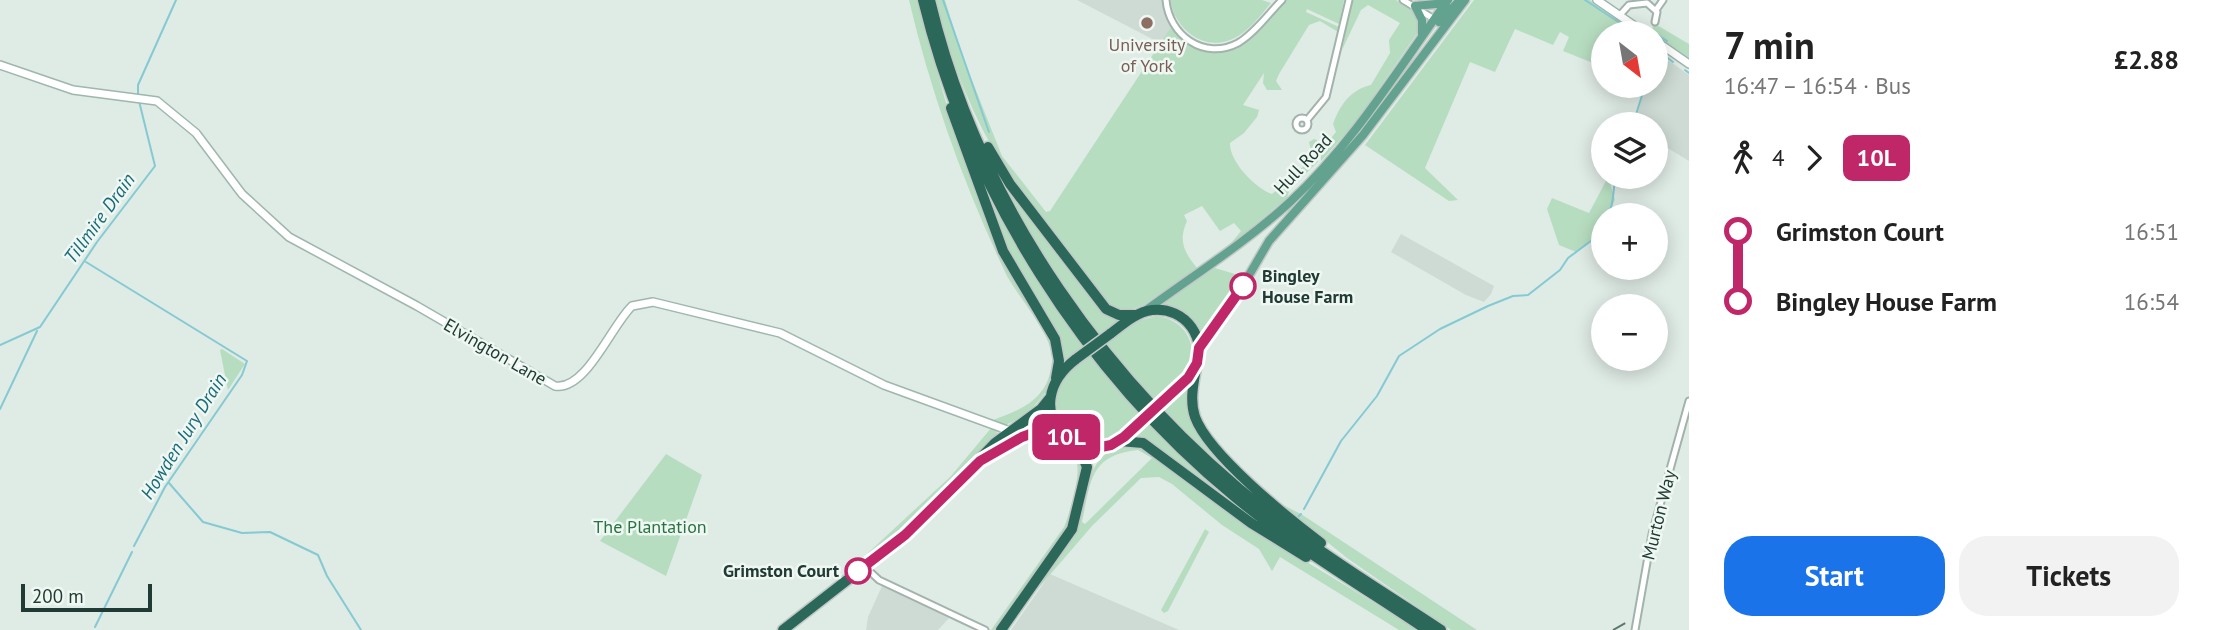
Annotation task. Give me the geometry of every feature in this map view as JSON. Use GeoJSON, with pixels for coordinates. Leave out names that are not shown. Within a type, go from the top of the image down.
{"type":"FeatureCollection","features":[{"type":"Feature","properties":{"kind":"highway"},"geometry":{"type":"LineString","coordinates":[[923,0],[941,64],[972,144],[1002,208],[1035,266],[1084,338],[1132,396],[1199,465],[1253,512],[1427,630]]}},
{"type":"Feature","properties":{"kind":"highway"},"geometry":{"type":"LineString","coordinates":[[930,0],[967,113],[992,170],[1043,264],[1091,334],[1132,385],[1183,439],[1237,488],[1280,522],[1441,630]]}},
{"type":"Feature","properties":{"kind":"highway"},"geometry":{"type":"LineString","coordinates":[[783,630],[905,535],[1010,431],[1041,409],[1049,399],[1056,378],[1059,361],[1055,339],[1019,282],[987,212],[944,86],[941,64]]}},
{"type":"Feature","properties":{"kind":"highway"},"geometry":{"type":"LineString","coordinates":[[967,113],[1010,184],[1101,302],[1114,314],[1168,310],[1181,316],[1194,330],[1199,348],[1192,393],[1193,409],[1208,438],[1271,503],[1384,593]]}},
{"type":"Feature","properties":{"kind":"highway"},"geometry":{"type":"LineString","coordinates":[[1056,378],[1076,359],[1140,314]]}},
{"type":"Feature","properties":{"kind":"highway"},"geometry":{"type":"LineString","coordinates":[[1001,630],[1070,533],[1087,467],[1163,402],[1188,378],[1197,363]]}},
{"type":"Feature","properties":{"kind":"highway"},"geometry":{"type":"LineString","coordinates":[[1049,399],[1055,423],[1077,444],[1090,448],[1115,443],[1143,443],[1251,523],[1321,565],[1338,572]]}},
{"type":"Feature","properties":{"kind":"highway"},"geometry":{"type":"LineString","coordinates":[[980,461],[1028,435],[1052,432],[1067,437]]}},
{"type":"Feature","properties":{"kind":"highway"},"geometry":{"type":"LineString","coordinates":[[1077,444],[1087,467]]}},
{"type":"Feature","properties":{"kind":"main road"},"geometry":{"type":"LineString","coordinates":[[1443,31],[1437,20],[1460,0]]}},
{"type":"Feature","properties":{"kind":"main road","name":"Hull Road"},"geometry":{"type":"LineString","coordinates":[[1199,348],[1231,306],[1269,241],[1363,135],[1465,0]]}},
{"type":"Feature","properties":{"kind":"main road"},"geometry":{"type":"LineString","coordinates":[[1597,0],[1627,21]]}},
{"type":"Feature","properties":{"kind":"main road"},"geometry":{"type":"LineString","coordinates":[[1422,37],[1422,20],[1415,6],[1447,1]]}},
{"type":"Feature","properties":{"kind":"main road","name":"Hull Road"},"geometry":{"type":"LineString","coordinates":[[1140,314],[1234,249],[1292,201],[1354,132],[1437,20],[1447,1]]}},
{"type":"Feature","properties":{"kind":"main road"},"geometry":{"type":"LineString","coordinates":[[1668,49],[1689,64]]}},
{"type":"Feature","properties":{"kind":"main road","name":"Elvington Lane"},"geometry":{"type":"LineString","coordinates":[[0,65],[73,90],[143,96],[168,107],[196,133],[242,194],[289,237],[408,300],[555,386],[565,387],[579,378],[632,306],[653,302],[780,333],[884,385],[1010,431],[1037,429],[1052,432]]}},
{"type":"Feature","properties":{"kind":"street"},"geometry":{"type":"LineString","coordinates":[[1166,0],[1169,17],[1180,34],[1199,46],[1215,49],[1244,39],[1282,0]]}},
{"type":"Feature","properties":{"kind":"street"},"geometry":{"type":"LineString","coordinates":[[1307,120],[1326,97],[1349,0]]}},
{"type":"Feature","properties":{"kind":"street"},"geometry":{"type":"LineString","coordinates":[[1403,0],[1437,20]]}},
{"type":"Feature","properties":{"kind":"street"},"geometry":{"type":"LineString","coordinates":[[1655,21],[1656,10],[1663,0]]}},
{"type":"Feature","properties":{"kind":"street"},"geometry":{"type":"LineString","coordinates":[[1619,16],[1637,1],[1647,3],[1656,10]]}},
{"type":"Feature","properties":{"kind":"street","name":"Murton Way"},"geometry":{"type":"LineString","coordinates":[[1635,630],[1652,534],[1689,401]]}},
{"type":"Feature","properties":{"kind":"street"},"geometry":{"type":"LineString","coordinates":[[864,566],[879,580],[982,629]]}},
{"type":"Feature","properties":{"kind":"shaded area","name":"University of York"},"geometry":{"type":"Polygon","coordinates":[[[1077,0],[1178,0],[1175,19],[1162,44],[1077,0]]]}},
{"type":"Feature","properties":{"kind":"shaded area"},"geometry":{"type":"Polygon","coordinates":[[[1668,60],[1689,75],[1689,161],[1668,148],[1668,112],[1638,112],[1642,98],[1668,98],[1668,60]]]}},
{"type":"Feature","properties":{"kind":"shaded area"},"geometry":{"type":"Polygon","coordinates":[[[1401,234],[1494,286],[1491,294],[1484,302],[1466,295],[1391,252],[1401,234]]]}},
{"type":"Feature","properties":{"kind":"shaded area"},"geometry":{"type":"Polygon","coordinates":[[[1050,574],[1179,630],[1011,630],[1050,574]]]}},
{"type":"Feature","properties":{"kind":"shaded area"},"geometry":{"type":"Polygon","coordinates":[[[882,586],[949,618],[938,630],[866,630],[868,617],[882,586]]]}},
{"type":"Feature","properties":{"kind":"green space"},"geometry":{"type":"Polygon","coordinates":[[[909,0],[919,0],[951,118],[981,205],[1001,248],[1040,313],[1054,346],[1055,372],[1046,391],[1032,408],[1005,425],[993,420],[1033,400],[1046,384],[1052,361],[1051,350],[1041,327],[1010,282],[976,206],[938,104],[909,0]]]}},
{"type":"Feature","properties":{"kind":"green space"},"geometry":{"type":"Polygon","coordinates":[[[934,0],[945,0],[962,55],[1002,156],[1046,212],[1050,211],[1171,27],[1188,42],[1203,50],[1218,51],[1233,47],[1246,39],[1286,0],[1344,0],[1339,24],[1307,9],[1306,12],[1339,27],[1338,32],[1320,21],[1309,25],[1276,81],[1282,90],[1267,90],[1263,83],[1264,73],[1243,105],[1259,110],[1257,117],[1244,133],[1230,143],[1234,158],[1244,173],[1272,194],[1313,158],[1309,142],[1314,139],[1317,140],[1318,162],[1290,188],[1287,198],[1228,247],[1241,231],[1234,223],[1220,231],[1202,206],[1184,215],[1187,221],[1183,235],[1184,246],[1197,268],[1142,306],[1122,312],[1108,305],[1046,227],[1004,166],[966,93],[934,0]]]}},
{"type":"Feature","properties":{"kind":"green space"},"geometry":{"type":"Polygon","coordinates":[[[1171,0],[1262,0],[1271,3],[1242,34],[1220,43],[1200,40],[1191,35],[1178,20],[1171,0]]]}},
{"type":"Feature","properties":{"kind":"green space"},"geometry":{"type":"Polygon","coordinates":[[[1352,0],[1396,0],[1418,15],[1418,32],[1356,122],[1321,161],[1320,143],[1327,143],[1336,132],[1333,124],[1347,99],[1371,85],[1390,53],[1389,40],[1400,23],[1368,5],[1361,10],[1342,50],[1352,0]]]}},
{"type":"Feature","properties":{"kind":"green space"},"geometry":{"type":"Polygon","coordinates":[[[1474,0],[1590,0],[1621,21],[1591,21],[1591,62],[1563,51],[1569,37],[1560,32],[1553,45],[1515,29],[1495,72],[1470,62],[1425,168],[1458,200],[1449,201],[1365,145],[1474,0]]]}},
{"type":"Feature","properties":{"kind":"green space"},"geometry":{"type":"Polygon","coordinates":[[[1668,32],[1689,44],[1689,60],[1668,45],[1668,32]]]}},
{"type":"Feature","properties":{"kind":"green space"},"geometry":{"type":"Polygon","coordinates":[[[987,149],[1104,312],[1110,317],[1124,320],[1097,338],[1033,242],[987,149]]]}},
{"type":"Feature","properties":{"kind":"green space"},"geometry":{"type":"Polygon","coordinates":[[[971,154],[1086,346],[1062,365],[1061,350],[1007,254],[971,154]]]}},
{"type":"Feature","properties":{"kind":"green space"},"geometry":{"type":"Polygon","coordinates":[[[1602,189],[1612,189],[1614,203],[1594,203],[1602,189]]]}},
{"type":"Feature","properties":{"kind":"green space"},"geometry":{"type":"Polygon","coordinates":[[[1552,198],[1589,213],[1591,209],[1591,241],[1576,252],[1559,245],[1547,209],[1552,198]]]}},
{"type":"Feature","properties":{"kind":"green space"},"geometry":{"type":"Polygon","coordinates":[[[1215,268],[1245,277],[1226,308],[1200,340],[1197,333],[1157,306],[1215,268]]]}},
{"type":"Feature","properties":{"kind":"green space"},"geometry":{"type":"Polygon","coordinates":[[[1156,316],[1177,323],[1184,330],[1189,338],[1191,357],[1182,377],[1153,404],[1103,345],[1134,322],[1156,316]]]}},
{"type":"Feature","properties":{"kind":"green space"},"geometry":{"type":"Polygon","coordinates":[[[220,350],[245,364],[228,390],[220,350]]]}},
{"type":"Feature","properties":{"kind":"green space"},"geometry":{"type":"Polygon","coordinates":[[[1091,353],[1143,413],[1120,434],[1103,441],[1081,439],[1072,433],[1059,416],[1057,406],[1057,395],[1063,379],[1091,353]]]}},
{"type":"Feature","properties":{"kind":"green space"},"geometry":{"type":"Polygon","coordinates":[[[1189,383],[1195,424],[1275,509],[1238,485],[1160,411],[1189,383]]]}},
{"type":"Feature","properties":{"kind":"green space"},"geometry":{"type":"Polygon","coordinates":[[[1150,420],[1287,543],[1132,436],[1150,420]]]}},
{"type":"Feature","properties":{"kind":"green space"},"geometry":{"type":"Polygon","coordinates":[[[992,427],[997,432],[995,438],[918,519],[874,555],[868,553],[951,476],[992,427]]]}},
{"type":"Feature","properties":{"kind":"green space"},"geometry":{"type":"Polygon","coordinates":[[[1061,437],[1076,448],[1082,461],[1068,531],[1004,614],[997,630],[991,630],[1064,527],[1077,478],[1077,464],[1073,453],[1056,442],[1045,441],[1012,448],[963,486],[926,522],[992,456],[1022,438],[1061,437]]]}},
{"type":"Feature","properties":{"kind":"green space"},"geometry":{"type":"Polygon","coordinates":[[[1139,444],[1262,535],[1419,630],[1399,630],[1280,557],[1272,571],[1259,549],[1222,525],[1172,484],[1159,477],[1141,478],[1092,526],[1036,591],[1074,531],[1097,463],[1106,454],[1120,447],[1139,444]],[[1138,450],[1110,457],[1102,464],[1091,482],[1082,522],[1085,524],[1152,458],[1138,450]]]}},
{"type":"Feature","properties":{"kind":"green space","name":"The Plantation"},"geometry":{"type":"Polygon","coordinates":[[[666,454],[702,475],[666,576],[600,541],[666,454]]]}},
{"type":"Feature","properties":{"kind":"green space"},"geometry":{"type":"Polygon","coordinates":[[[1279,503],[1301,514],[1477,630],[1451,630],[1347,558],[1279,503]]]}},
{"type":"Feature","properties":{"kind":"green space"},"geometry":{"type":"Polygon","coordinates":[[[1205,529],[1209,532],[1168,611],[1164,613],[1161,610],[1205,529]]]}},
{"type":"Feature","properties":{"kind":"waterway","name":"Tillmire Drain"},"geometry":{"type":"LineString","coordinates":[[138,96],[138,85],[176,0]]}},
{"type":"Feature","properties":{"kind":"waterway"},"geometry":{"type":"LineString","coordinates":[[943,0],[989,132]]}},
{"type":"Feature","properties":{"kind":"waterway"},"geometry":{"type":"LineString","coordinates":[[1585,0],[1617,21]]}},
{"type":"Feature","properties":{"kind":"waterway"},"geometry":{"type":"LineString","coordinates":[[1668,58],[1673,62]]}},
{"type":"Feature","properties":{"kind":"waterway"},"geometry":{"type":"LineString","coordinates":[[1685,70],[1689,73]]}},
{"type":"Feature","properties":{"kind":"waterway"},"geometry":{"type":"LineString","coordinates":[[1637,112],[1641,98]]}},
{"type":"Feature","properties":{"kind":"waterway","name":"Tillmire Drain"},"geometry":{"type":"LineString","coordinates":[[0,345],[40,327],[97,242],[155,166],[139,101]]}},
{"type":"Feature","properties":{"kind":"waterway"},"geometry":{"type":"LineString","coordinates":[[1612,203],[1614,189]]}},
{"type":"Feature","properties":{"kind":"waterway"},"geometry":{"type":"LineString","coordinates":[[1304,509],[1341,441],[1377,396],[1399,356],[1440,329],[1488,306],[1513,296],[1528,295],[1591,241]]}},
{"type":"Feature","properties":{"kind":"waterway","name":"Howden Jury Drain"},"geometry":{"type":"LineString","coordinates":[[86,262],[247,361],[242,375],[165,487],[134,546]]}},
{"type":"Feature","properties":{"kind":"waterway"},"geometry":{"type":"LineString","coordinates":[[0,409],[37,331]]}},
{"type":"Feature","properties":{"kind":"waterway"},"geometry":{"type":"LineString","coordinates":[[169,483],[203,522],[242,533],[270,532],[318,555],[327,576],[361,630]]}},
{"type":"Feature","properties":{"kind":"waterway"},"geometry":{"type":"LineString","coordinates":[[1297,518],[1301,514]]}},
{"type":"Feature","properties":{"kind":"waterway"},"geometry":{"type":"LineString","coordinates":[[95,627],[132,552]]}},
{"type":"Feature","properties":{"kind":"railway"},"geometry":{"type":"LineString","coordinates":[[1613,630],[1631,620]]}},
{"type":"Feature","properties":{"kind":"bus line","name":"10L"},"geometry":{"type":"LineString","coordinates":[[858,571],[905,535],[980,461],[1006,445],[1040,432],[1052,432],[1085,447],[1096,448],[1111,445],[1124,437],[1188,378],[1197,363],[1199,348],[1243,286]]}},
{"type":"Feature","properties":{"kind":"place","name":"University of York"},"geometry":{"type":"Point","coordinates":[1147,23]}},
{"type":"Feature","properties":{"kind":"place","name":"Bingley House Farm"},"geometry":{"type":"Point","coordinates":[1243,286]}},
{"type":"Feature","properties":{"kind":"place","name":"Grimston Court"},"geometry":{"type":"Point","coordinates":[858,571]}}]}
